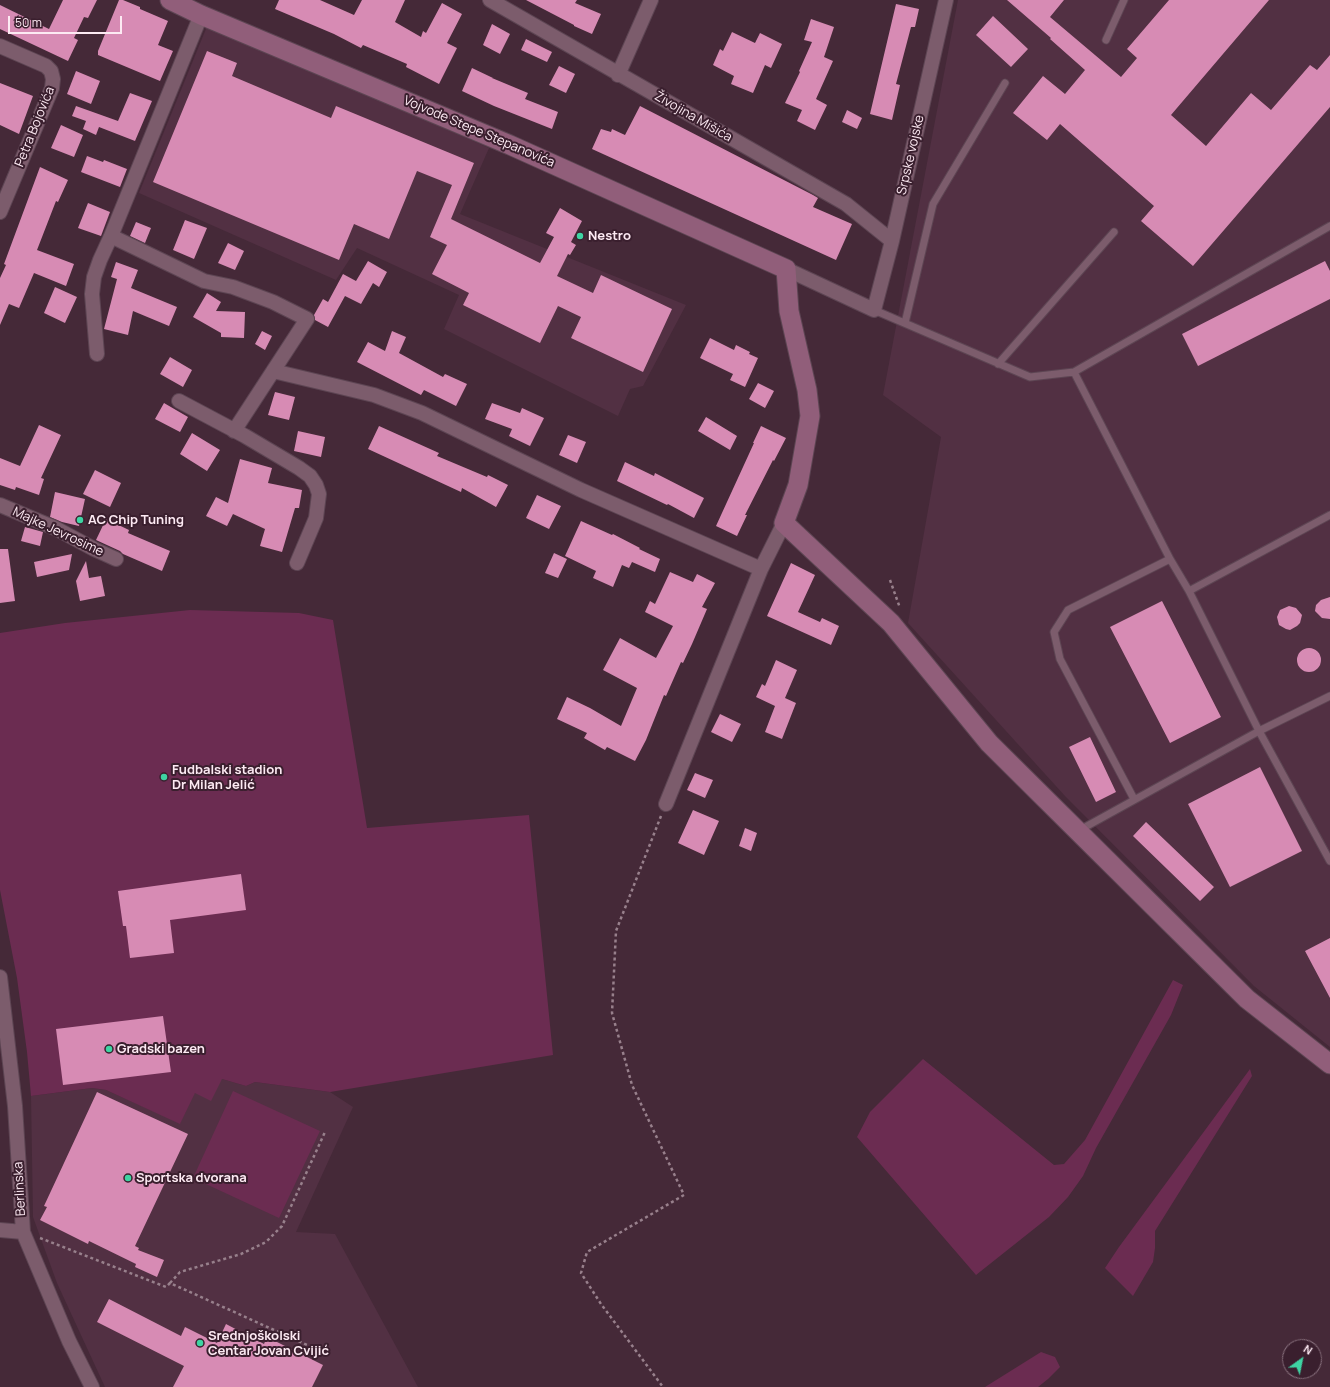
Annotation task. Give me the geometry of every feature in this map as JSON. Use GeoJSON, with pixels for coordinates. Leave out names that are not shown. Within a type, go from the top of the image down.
{"type":"FeatureCollection","features":[{"type":"Feature","properties":{"kind":"street","name":"Vojvode Stepe Stepanovića"},"geometry":{"type":"LineString","coordinates":[[170,0],[510,145],[786,269]]}},
{"type":"Feature","properties":{"kind":"street","name":"Živojina Mišića"},"geometry":{"type":"LineString","coordinates":[[490,0],[618,75],[846,204],[892,241]]}},
{"type":"Feature","properties":{"kind":"street"},"geometry":{"type":"LineString","coordinates":[[618,75],[650,0]]}},
{"type":"Feature","properties":{"kind":"street","name":"Srpske vojske"},"geometry":{"type":"LineString","coordinates":[[874,310],[892,241],[946,0]]}},
{"type":"Feature","properties":{"kind":"street"},"geometry":{"type":"LineString","coordinates":[[97,354],[92,294],[94,277],[201,14]]}},
{"type":"Feature","properties":{"kind":"street","name":"Petra Bojovića"},"geometry":{"type":"LineString","coordinates":[[0,46],[46,66],[51,71],[53,79],[52,88],[0,212]]}},
{"type":"Feature","properties":{"kind":"street"},"geometry":{"type":"LineString","coordinates":[[111,236],[204,281],[232,287],[266,300],[307,319],[234,431]]}},
{"type":"Feature","properties":{"kind":"street"},"geometry":{"type":"LineString","coordinates":[[666,804],[761,569],[784,523],[798,485],[810,416],[807,390],[789,311],[786,269],[874,310]]}},
{"type":"Feature","properties":{"kind":"street"},"geometry":{"type":"LineString","coordinates":[[273,371],[374,395],[422,413],[581,490],[761,569]]}},
{"type":"Feature","properties":{"kind":"street"},"geometry":{"type":"LineString","coordinates":[[178,401],[234,431],[299,468],[310,476],[316,485],[319,494],[316,518],[297,563]]}},
{"type":"Feature","properties":{"kind":"street","name":"Majke Jevrosime"},"geometry":{"type":"LineString","coordinates":[[0,505],[55,528],[116,559]]}},
{"type":"Feature","properties":{"kind":"street"},"geometry":{"type":"LineString","coordinates":[[784,523],[891,623],[989,743],[1247,999],[1330,1064]]}},
{"type":"Feature","properties":{"kind":"street","name":"Berlinska"},"geometry":{"type":"LineString","coordinates":[[0,977],[15,1106],[23,1232],[69,1341],[92,1387]]}},
{"type":"Feature","properties":{"kind":"street"},"geometry":{"type":"LineString","coordinates":[[0,1230],[23,1232]]}},
{"type":"Feature","properties":{"kind":"lane"},"geometry":{"type":"LineString","coordinates":[[1106,40],[1124,0]]}},
{"type":"Feature","properties":{"kind":"lane"},"geometry":{"type":"LineString","coordinates":[[905,323],[933,204],[1005,83]]}},
{"type":"Feature","properties":{"kind":"lane"},"geometry":{"type":"LineString","coordinates":[[874,310],[1030,377],[1074,372],[1330,226]]}},
{"type":"Feature","properties":{"kind":"lane"},"geometry":{"type":"LineString","coordinates":[[998,364],[1114,232]]}},
{"type":"Feature","properties":{"kind":"lane"},"geometry":{"type":"LineString","coordinates":[[1074,372],[1170,559],[1189,591],[1259,731],[1330,861]]}},
{"type":"Feature","properties":{"kind":"lane"},"geometry":{"type":"LineString","coordinates":[[1189,591],[1330,515]]}},
{"type":"Feature","properties":{"kind":"lane"},"geometry":{"type":"LineString","coordinates":[[1134,799],[1060,659],[1054,632],[1068,610],[1170,559]]}},
{"type":"Feature","properties":{"kind":"lane"},"geometry":{"type":"LineString","coordinates":[[1078,831],[1259,731],[1330,696]]}},
{"type":"Feature","properties":{"kind":"path"},"geometry":{"type":"LineString","coordinates":[[663,1387],[601,1304],[581,1273],[587,1252],[684,1195],[632,1085],[612,1013],[616,931],[666,804]]}},
{"type":"Feature","properties":{"kind":"path"},"geometry":{"type":"LineString","coordinates":[[23,1232],[166,1287],[180,1272],[242,1254],[266,1242],[282,1226],[325,1132]]}},
{"type":"Feature","properties":{"kind":"path"},"geometry":{"type":"LineString","coordinates":[[170,1283],[325,1353]]}},
{"type":"Feature","properties":{"kind":"shaded area"},"geometry":{"type":"Polygon","coordinates":[[[958,0],[1330,0],[1330,1047],[1254,986],[1065,796],[908,623],[941,437],[883,395],[958,0]]]}},
{"type":"Feature","properties":{"kind":"shaded area"},"geometry":{"type":"Polygon","coordinates":[[[208,24],[489,148],[460,214],[686,305],[643,386],[630,389],[618,416],[444,329],[459,295],[357,248],[336,280],[139,193],[208,24]]]}},
{"type":"Feature","properties":{"kind":"shaded area"},"geometry":{"type":"Polygon","coordinates":[[[190,610],[299,613],[333,620],[367,828],[529,815],[553,1055],[330,1092],[255,1082],[246,1086],[222,1079],[211,1101],[195,1093],[180,1124],[106,1090],[92,1088],[31,1096],[27,1052],[17,978],[0,890],[0,633],[65,623],[190,610]]]}},
{"type":"Feature","properties":{"kind":"shaded area"},"geometry":{"type":"Polygon","coordinates":[[[1173,980],[1183,985],[1171,1015],[1096,1148],[1083,1176],[1068,1197],[1049,1217],[976,1275],[857,1137],[870,1112],[923,1059],[1054,1165],[1064,1164],[1085,1140],[1173,980]]]}},
{"type":"Feature","properties":{"kind":"shaded area"},"geometry":{"type":"Polygon","coordinates":[[[1250,1069],[1252,1076],[1155,1231],[1153,1262],[1133,1296],[1105,1268],[1250,1069]]]}},
{"type":"Feature","properties":{"kind":"shaded area"},"geometry":{"type":"Polygon","coordinates":[[[222,1079],[246,1086],[255,1082],[330,1092],[353,1107],[296,1232],[335,1234],[418,1387],[105,1387],[57,1283],[33,1217],[31,1096],[92,1088],[106,1090],[180,1123],[195,1092],[222,1079]]]}},
{"type":"Feature","properties":{"kind":"shaded area"},"geometry":{"type":"Polygon","coordinates":[[[233,1091],[320,1131],[279,1218],[193,1178],[233,1091]]]}},
{"type":"Feature","properties":{"kind":"shaded area"},"geometry":{"type":"Polygon","coordinates":[[[1041,1352],[1055,1357],[1060,1367],[1038,1387],[985,1387],[1041,1352]]]}},
{"type":"Feature","properties":{"kind":"building"},"geometry":{"type":"Polygon","coordinates":[[[63,0],[97,0],[88,18],[84,17],[74,38],[78,40],[68,61],[0,29],[0,5],[49,29],[63,0]]]}},
{"type":"Feature","properties":{"kind":"building"},"geometry":{"type":"Polygon","coordinates":[[[119,0],[123,0],[140,7],[140,9],[168,21],[158,45],[173,51],[160,81],[98,55],[98,51],[119,0]]]}},
{"type":"Feature","properties":{"kind":"building"},"geometry":{"type":"Polygon","coordinates":[[[279,0],[320,0],[354,15],[362,0],[405,0],[395,22],[421,37],[423,31],[426,33],[442,3],[462,14],[447,43],[457,48],[439,84],[406,67],[407,64],[363,45],[361,48],[334,34],[275,9],[279,0]]]}},
{"type":"Feature","properties":{"kind":"building"},"geometry":{"type":"Polygon","coordinates":[[[526,0],[577,0],[575,3],[601,14],[592,34],[526,0]]]}},
{"type":"Feature","properties":{"kind":"building"},"geometry":{"type":"Polygon","coordinates":[[[1007,0],[1064,0],[1050,17],[1121,77],[1137,58],[1127,49],[1169,0],[1269,0],[1171,115],[1206,146],[1251,93],[1271,110],[1310,65],[1317,70],[1330,55],[1330,107],[1193,266],[1141,221],[1154,206],[1060,124],[1047,140],[1013,113],[1043,76],[1065,94],[1085,70],[1007,0]]]}},
{"type":"Feature","properties":{"kind":"building"},"geometry":{"type":"Polygon","coordinates":[[[896,4],[919,9],[915,27],[911,27],[896,84],[900,85],[892,120],[870,114],[896,4]]]}},
{"type":"Feature","properties":{"kind":"building"},"geometry":{"type":"Polygon","coordinates":[[[993,16],[1028,49],[1011,67],[976,35],[993,16]]]}},
{"type":"Feature","properties":{"kind":"building"},"geometry":{"type":"Polygon","coordinates":[[[811,19],[834,27],[824,57],[833,61],[816,99],[827,105],[815,130],[797,121],[802,110],[785,103],[812,42],[804,40],[811,19]]]}},
{"type":"Feature","properties":{"kind":"building"},"geometry":{"type":"Polygon","coordinates":[[[492,24],[510,34],[500,54],[483,45],[492,24]]]}},
{"type":"Feature","properties":{"kind":"building"},"geometry":{"type":"Polygon","coordinates":[[[732,32],[755,43],[760,33],[782,44],[771,68],[765,65],[753,93],[731,84],[734,76],[713,65],[720,49],[723,51],[732,32]]]}},
{"type":"Feature","properties":{"kind":"building"},"geometry":{"type":"Polygon","coordinates":[[[526,39],[552,52],[547,62],[521,50],[526,39]]]}},
{"type":"Feature","properties":{"kind":"building"},"geometry":{"type":"Polygon","coordinates":[[[207,51],[237,63],[232,76],[331,118],[336,106],[474,163],[451,219],[540,263],[554,237],[546,233],[560,208],[582,221],[571,242],[576,245],[570,255],[568,254],[557,276],[593,293],[601,275],[672,309],[643,372],[571,338],[581,317],[558,306],[540,343],[463,305],[469,293],[432,274],[447,245],[430,237],[452,185],[417,171],[389,239],[354,224],[339,260],[153,182],[207,51]]]}},
{"type":"Feature","properties":{"kind":"building"},"geometry":{"type":"Polygon","coordinates":[[[559,66],[575,74],[566,93],[549,85],[559,66]]]}},
{"type":"Feature","properties":{"kind":"building"},"geometry":{"type":"Polygon","coordinates":[[[472,68],[528,93],[525,99],[558,112],[552,129],[494,106],[462,91],[472,68]]]}},
{"type":"Feature","properties":{"kind":"building"},"geometry":{"type":"Polygon","coordinates":[[[76,71],[100,81],[91,104],[67,94],[76,71]]]}},
{"type":"Feature","properties":{"kind":"building"},"geometry":{"type":"Polygon","coordinates":[[[0,83],[33,96],[19,134],[0,125],[0,83]]]}},
{"type":"Feature","properties":{"kind":"building"},"geometry":{"type":"Polygon","coordinates":[[[130,93],[152,101],[135,141],[99,127],[96,135],[83,129],[86,121],[72,116],[76,106],[118,121],[130,93]]]}},
{"type":"Feature","properties":{"kind":"building"},"geometry":{"type":"Polygon","coordinates":[[[640,106],[813,195],[818,198],[813,207],[852,224],[836,260],[592,149],[601,129],[611,132],[612,129],[625,135],[640,106]]]}},
{"type":"Feature","properties":{"kind":"building"},"geometry":{"type":"Polygon","coordinates":[[[847,110],[862,118],[857,129],[842,122],[847,110]]]}},
{"type":"Feature","properties":{"kind":"building"},"geometry":{"type":"Polygon","coordinates":[[[61,125],[83,135],[74,157],[51,148],[61,125]]]}},
{"type":"Feature","properties":{"kind":"building"},"geometry":{"type":"Polygon","coordinates":[[[87,156],[103,162],[104,160],[127,169],[120,187],[81,172],[87,156]]]}},
{"type":"Feature","properties":{"kind":"building"},"geometry":{"type":"Polygon","coordinates":[[[40,167],[68,180],[58,202],[56,201],[37,250],[74,264],[66,286],[34,273],[19,308],[9,304],[0,325],[0,278],[6,265],[4,264],[40,167]]]}},
{"type":"Feature","properties":{"kind":"building"},"geometry":{"type":"Polygon","coordinates":[[[88,203],[110,212],[101,236],[78,228],[88,203]]]}},
{"type":"Feature","properties":{"kind":"building"},"geometry":{"type":"Polygon","coordinates":[[[185,220],[207,228],[194,259],[173,250],[185,220]]]}},
{"type":"Feature","properties":{"kind":"building"},"geometry":{"type":"Polygon","coordinates":[[[136,222],[151,228],[145,243],[130,236],[136,222]]]}},
{"type":"Feature","properties":{"kind":"building"},"geometry":{"type":"Polygon","coordinates":[[[228,243],[244,251],[235,270],[218,263],[228,243]]]}},
{"type":"Feature","properties":{"kind":"building"},"geometry":{"type":"Polygon","coordinates":[[[368,261],[387,272],[379,287],[373,283],[361,304],[345,296],[328,327],[315,320],[314,315],[323,299],[328,302],[343,274],[356,281],[368,261]]]}},
{"type":"Feature","properties":{"kind":"building"},"geometry":{"type":"Polygon","coordinates":[[[1325,261],[1330,271],[1330,299],[1198,366],[1182,334],[1325,261]]]}},
{"type":"Feature","properties":{"kind":"building"},"geometry":{"type":"Polygon","coordinates":[[[116,262],[138,270],[131,288],[177,307],[169,326],[133,311],[128,335],[104,329],[117,279],[111,277],[116,262]]]}},
{"type":"Feature","properties":{"kind":"building"},"geometry":{"type":"Polygon","coordinates":[[[55,287],[77,297],[65,323],[44,313],[55,287]]]}},
{"type":"Feature","properties":{"kind":"building"},"geometry":{"type":"Polygon","coordinates":[[[207,293],[221,302],[216,311],[245,312],[244,338],[221,337],[221,333],[193,317],[207,293]]]}},
{"type":"Feature","properties":{"kind":"building"},"geometry":{"type":"Polygon","coordinates":[[[262,331],[272,336],[265,350],[255,344],[262,331]]]}},
{"type":"Feature","properties":{"kind":"building"},"geometry":{"type":"Polygon","coordinates":[[[392,331],[406,337],[399,353],[443,377],[445,374],[467,384],[456,406],[424,390],[421,395],[357,362],[368,342],[385,351],[392,331]]]}},
{"type":"Feature","properties":{"kind":"building"},"geometry":{"type":"Polygon","coordinates":[[[710,338],[734,350],[736,345],[758,358],[745,387],[730,380],[733,374],[700,358],[710,338]]]}},
{"type":"Feature","properties":{"kind":"building"},"geometry":{"type":"Polygon","coordinates":[[[170,357],[192,370],[183,387],[160,374],[170,357]]]}},
{"type":"Feature","properties":{"kind":"building"},"geometry":{"type":"Polygon","coordinates":[[[758,383],[774,391],[765,408],[749,399],[758,383]]]}},
{"type":"Feature","properties":{"kind":"building"},"geometry":{"type":"Polygon","coordinates":[[[275,392],[295,397],[289,420],[268,415],[275,392]]]}},
{"type":"Feature","properties":{"kind":"building"},"geometry":{"type":"Polygon","coordinates":[[[164,403],[188,417],[180,432],[155,419],[164,403]]]}},
{"type":"Feature","properties":{"kind":"building"},"geometry":{"type":"Polygon","coordinates":[[[492,403],[520,413],[522,408],[544,418],[530,446],[509,436],[512,429],[485,419],[492,403]]]}},
{"type":"Feature","properties":{"kind":"building"},"geometry":{"type":"Polygon","coordinates":[[[706,417],[737,436],[730,450],[698,431],[706,417]]]}},
{"type":"Feature","properties":{"kind":"building"},"geometry":{"type":"Polygon","coordinates":[[[39,425],[61,435],[41,478],[44,479],[39,495],[16,487],[15,490],[0,485],[0,458],[20,466],[39,425]]]}},
{"type":"Feature","properties":{"kind":"building"},"geometry":{"type":"Polygon","coordinates":[[[379,426],[439,453],[437,456],[487,477],[488,475],[508,485],[496,507],[462,488],[461,492],[368,449],[379,426]]]}},
{"type":"Feature","properties":{"kind":"building"},"geometry":{"type":"Polygon","coordinates":[[[761,426],[786,438],[745,515],[747,515],[737,536],[716,526],[761,426]]]}},
{"type":"Feature","properties":{"kind":"building"},"geometry":{"type":"Polygon","coordinates":[[[298,431],[325,437],[321,457],[294,451],[298,431]]]}},
{"type":"Feature","properties":{"kind":"building"},"geometry":{"type":"Polygon","coordinates":[[[192,433],[220,450],[207,471],[180,454],[192,433]]]}},
{"type":"Feature","properties":{"kind":"building"},"geometry":{"type":"Polygon","coordinates":[[[568,435],[586,442],[577,463],[559,455],[568,435]]]}},
{"type":"Feature","properties":{"kind":"building"},"geometry":{"type":"Polygon","coordinates":[[[240,459],[272,468],[268,483],[302,490],[299,508],[295,508],[282,552],[260,546],[265,529],[233,514],[227,526],[206,516],[216,497],[228,503],[240,459]]]}},
{"type":"Feature","properties":{"kind":"building"},"geometry":{"type":"Polygon","coordinates":[[[625,462],[654,476],[655,473],[704,498],[694,518],[668,504],[667,505],[617,481],[625,462]]]}},
{"type":"Feature","properties":{"kind":"building"},"geometry":{"type":"Polygon","coordinates":[[[95,470],[121,483],[110,507],[83,494],[95,470]]]}},
{"type":"Feature","properties":{"kind":"building"},"geometry":{"type":"Polygon","coordinates":[[[55,492],[85,499],[79,526],[62,522],[50,517],[55,492]]]}},
{"type":"Feature","properties":{"kind":"building"},"geometry":{"type":"Polygon","coordinates":[[[537,495],[561,506],[549,529],[526,518],[537,495]]]}},
{"type":"Feature","properties":{"kind":"building"},"geometry":{"type":"Polygon","coordinates":[[[106,519],[129,530],[128,533],[170,551],[162,571],[96,540],[106,519]]]}},
{"type":"Feature","properties":{"kind":"building"},"geometry":{"type":"Polygon","coordinates":[[[581,521],[612,535],[613,534],[660,559],[655,572],[632,562],[629,568],[622,565],[613,587],[593,578],[596,571],[565,556],[581,521]]]}},
{"type":"Feature","properties":{"kind":"building"},"geometry":{"type":"Polygon","coordinates":[[[25,527],[43,532],[40,546],[21,541],[25,527]]]}},
{"type":"Feature","properties":{"kind":"building"},"geometry":{"type":"Polygon","coordinates":[[[0,549],[8,549],[15,601],[0,603],[0,549]]]}},
{"type":"Feature","properties":{"kind":"building"},"geometry":{"type":"Polygon","coordinates":[[[554,553],[567,559],[558,578],[545,573],[554,553]]]}},
{"type":"Feature","properties":{"kind":"building"},"geometry":{"type":"Polygon","coordinates":[[[72,554],[69,570],[37,577],[34,562],[72,554]]]}},
{"type":"Feature","properties":{"kind":"building"},"geometry":{"type":"Polygon","coordinates":[[[86,561],[89,578],[101,576],[105,596],[80,601],[76,581],[86,561]]]}},
{"type":"Feature","properties":{"kind":"building"},"geometry":{"type":"Polygon","coordinates":[[[791,563],[815,575],[798,612],[820,622],[822,618],[839,626],[831,645],[767,616],[791,563]]]}},
{"type":"Feature","properties":{"kind":"building"},"geometry":{"type":"Polygon","coordinates":[[[670,572],[693,582],[697,574],[715,583],[702,607],[707,609],[692,644],[683,663],[681,662],[666,696],[664,695],[646,740],[635,761],[607,747],[605,750],[584,738],[587,733],[557,719],[567,697],[621,726],[637,688],[603,670],[620,638],[656,658],[673,626],[645,612],[650,601],[655,604],[670,572]]]}},
{"type":"Feature","properties":{"kind":"building"},"geometry":{"type":"Polygon","coordinates":[[[1330,597],[1330,619],[1322,618],[1315,611],[1316,605],[1321,600],[1330,597]]]}},
{"type":"Feature","properties":{"kind":"building"},"geometry":{"type":"Polygon","coordinates":[[[1162,601],[1221,717],[1170,743],[1110,627],[1162,601]]]}},
{"type":"Feature","properties":{"kind":"building"},"geometry":{"type":"Polygon","coordinates":[[[1289,606],[1296,608],[1302,615],[1300,623],[1290,630],[1279,625],[1277,617],[1280,610],[1289,606]]]}},
{"type":"Feature","properties":{"kind":"building"},"geometry":{"type":"Polygon","coordinates":[[[1309,648],[1314,649],[1320,655],[1320,665],[1314,671],[1309,672],[1304,671],[1298,665],[1297,660],[1298,655],[1304,649],[1309,648]]]}},
{"type":"Feature","properties":{"kind":"building"},"geometry":{"type":"Polygon","coordinates":[[[776,660],[797,670],[785,698],[796,703],[782,739],[765,732],[775,706],[756,697],[762,684],[765,686],[776,660]]]}},
{"type":"Feature","properties":{"kind":"building"},"geometry":{"type":"Polygon","coordinates":[[[720,714],[741,724],[732,742],[711,732],[720,714]]]}},
{"type":"Feature","properties":{"kind":"building"},"geometry":{"type":"Polygon","coordinates":[[[1090,737],[1116,792],[1096,802],[1069,747],[1090,737]]]}},
{"type":"Feature","properties":{"kind":"building"},"geometry":{"type":"Polygon","coordinates":[[[1260,767],[1302,851],[1230,887],[1188,804],[1260,767]]]}},
{"type":"Feature","properties":{"kind":"building"},"geometry":{"type":"Polygon","coordinates":[[[695,773],[713,780],[705,798],[687,790],[695,773]]]}},
{"type":"Feature","properties":{"kind":"building"},"geometry":{"type":"Polygon","coordinates":[[[693,810],[719,821],[704,855],[678,843],[693,810]]]}},
{"type":"Feature","properties":{"kind":"building"},"geometry":{"type":"Polygon","coordinates":[[[1146,822],[1214,887],[1200,901],[1133,836],[1146,822]]]}},
{"type":"Feature","properties":{"kind":"building"},"geometry":{"type":"Polygon","coordinates":[[[745,828],[757,833],[751,851],[739,846],[745,828]]]}},
{"type":"Feature","properties":{"kind":"building"},"geometry":{"type":"Polygon","coordinates":[[[241,874],[246,910],[170,920],[174,953],[130,958],[126,926],[123,926],[118,891],[241,874]]]}},
{"type":"Feature","properties":{"kind":"building"},"geometry":{"type":"Polygon","coordinates":[[[1330,938],[1330,998],[1305,951],[1330,938]]]}},
{"type":"Feature","properties":{"kind":"building"},"geometry":{"type":"Polygon","coordinates":[[[163,1016],[171,1072],[63,1085],[56,1029],[163,1016]]]}},
{"type":"Feature","properties":{"kind":"building"},"geometry":{"type":"Polygon","coordinates":[[[97,1092],[188,1134],[135,1246],[139,1248],[138,1250],[164,1260],[157,1277],[135,1267],[136,1264],[89,1241],[88,1244],[40,1220],[47,1207],[44,1206],[97,1092]]]}},
{"type":"Feature","properties":{"kind":"building","name":"Srednjoškolski Centar Jovan Cvijić"},"geometry":{"type":"Polygon","coordinates":[[[109,1299],[181,1336],[185,1327],[217,1343],[226,1324],[264,1344],[267,1337],[323,1365],[312,1387],[173,1387],[184,1366],[97,1322],[109,1299]]]}},
{"type":"Feature","properties":{"kind":"place","name":"Nestro"},"geometry":{"type":"Point","coordinates":[580,236]}},
{"type":"Feature","properties":{"kind":"place","name":"AC Chip Tuning"},"geometry":{"type":"Point","coordinates":[80,520]}},
{"type":"Feature","properties":{"kind":"place","name":"Fudbalski stadion Dr Milan Jelić"},"geometry":{"type":"Point","coordinates":[164,777]}},
{"type":"Feature","properties":{"kind":"place","name":"Gradski bazen"},"geometry":{"type":"Point","coordinates":[109,1049]}},
{"type":"Feature","properties":{"kind":"place","name":"Sportska dvorana"},"geometry":{"type":"Point","coordinates":[128,1178]}},
{"type":"Feature","properties":{"kind":"place","name":"Srednjoškolski Centar Jovan Cvijić"},"geometry":{"type":"Point","coordinates":[200,1343]}}]}
